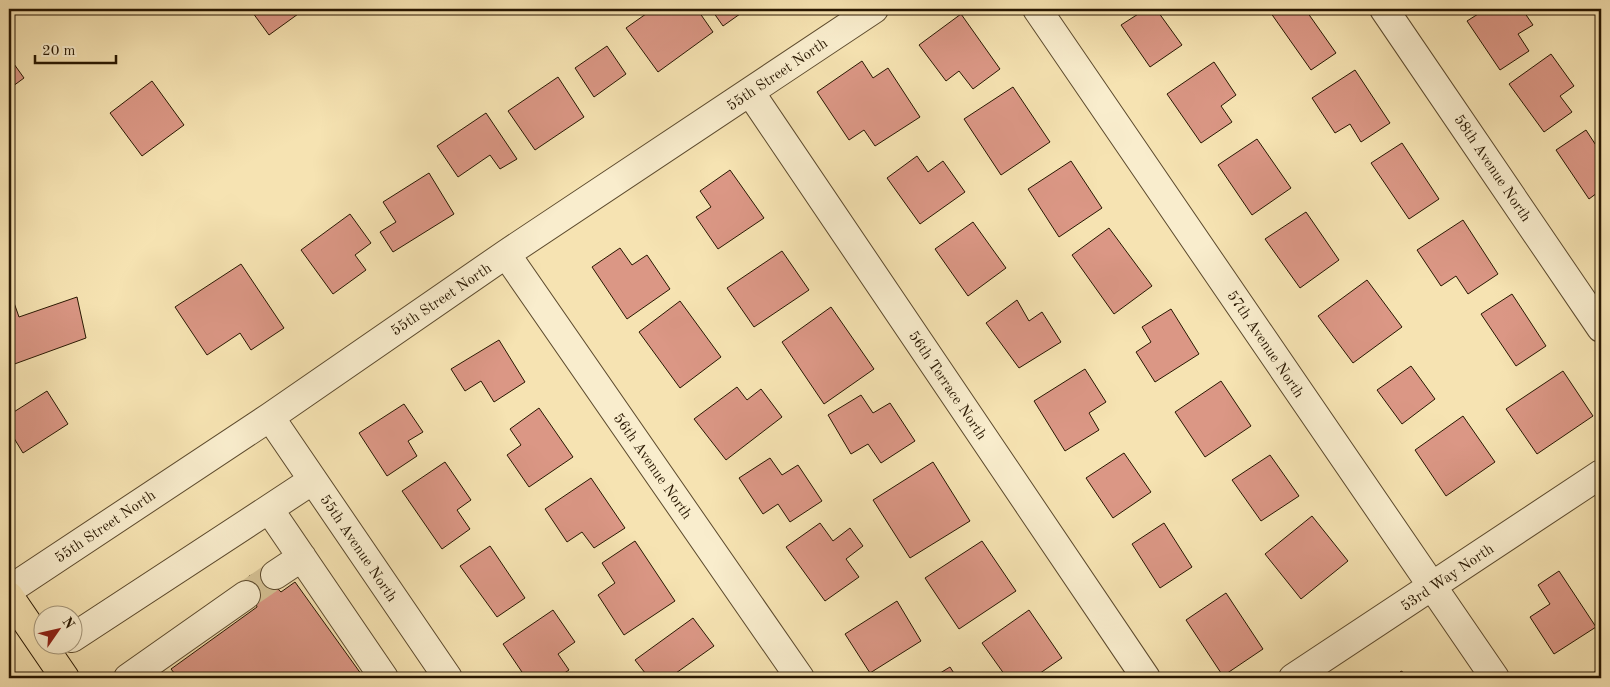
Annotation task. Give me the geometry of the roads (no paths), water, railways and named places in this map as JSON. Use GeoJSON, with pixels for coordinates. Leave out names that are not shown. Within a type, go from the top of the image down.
{"type":"FeatureCollection","features":[{"type":"Feature","properties":{"kind":"main road"},"geometry":{"type":"LineString","coordinates":[[9,596],[32,622]]}},
{"type":"Feature","properties":{"kind":"main road"},"geometry":{"type":"LineString","coordinates":[[57,654],[65,678]]}},
{"type":"Feature","properties":{"kind":"street","name":"55th Street North"},"geometry":{"type":"LineString","coordinates":[[9,590],[270,417],[506,254],[874,9]]}},
{"type":"Feature","properties":{"kind":"street","name":"57th Avenue North"},"geometry":{"type":"LineString","coordinates":[[1037,9],[1495,678]]}},
{"type":"Feature","properties":{"kind":"street","name":"58th Avenue North"},"geometry":{"type":"LineString","coordinates":[[1384,9],[1601,328]]}},
{"type":"Feature","properties":{"kind":"street","name":"56th Terrace North"},"geometry":{"type":"LineString","coordinates":[[750,92],[1146,678]]}},
{"type":"Feature","properties":{"kind":"street","name":"56th Avenue North"},"geometry":{"type":"LineString","coordinates":[[506,254],[800,678]]}},
{"type":"Feature","properties":{"kind":"street","name":"55th Avenue North"},"geometry":{"type":"LineString","coordinates":[[270,417],[313,480],[435,674]]}},
{"type":"Feature","properties":{"kind":"street","name":"53rd Way North"},"geometry":{"type":"LineString","coordinates":[[1293,678],[1601,474]]}},
{"type":"Feature","properties":{"kind":"street"},"geometry":{"type":"LineString","coordinates":[[82,631],[313,480]]}},
{"type":"Feature","properties":{"kind":"street"},"geometry":{"type":"LineString","coordinates":[[269,509],[384,678]]}},
{"type":"Feature","properties":{"kind":"street"},"geometry":{"type":"LineString","coordinates":[[275,575],[302,557]]}},
{"type":"Feature","properties":{"kind":"street"},"geometry":{"type":"LineString","coordinates":[[128,678],[246,595]]}},
{"type":"Feature","properties":{"kind":"tunnel"},"geometry":{"type":"LineString","coordinates":[[246,595],[275,575]]}}]}
